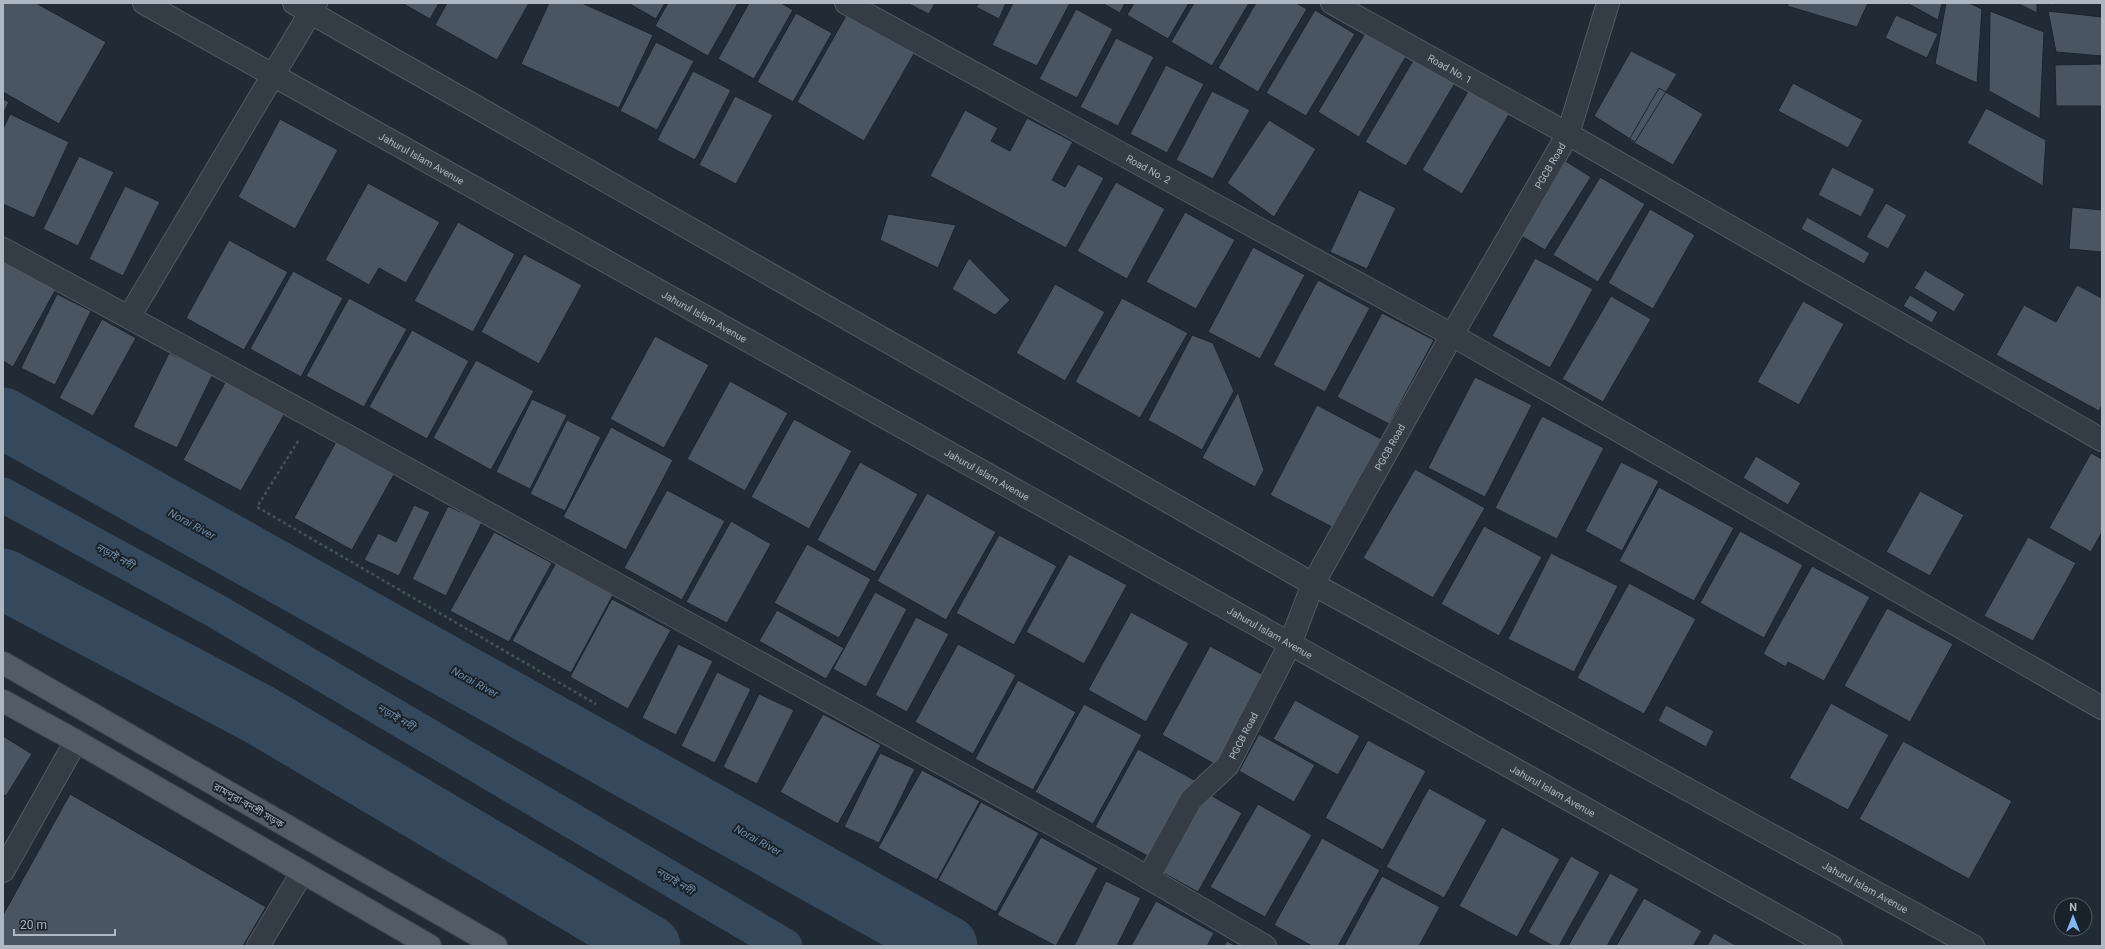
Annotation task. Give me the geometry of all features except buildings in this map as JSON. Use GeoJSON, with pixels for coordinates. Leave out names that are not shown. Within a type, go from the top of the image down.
{"type":"FeatureCollection","features":[{"type":"Feature","properties":{"kind":"main road","name":"রামপুরা-বনশ্রী সড়ক"},"geometry":{"type":"LineString","coordinates":[[3,663],[496,946]]}},
{"type":"Feature","properties":{"kind":"main road"},"geometry":{"type":"LineString","coordinates":[[3,701],[76,741],[430,946]]}},
{"type":"Feature","properties":{"kind":"street","name":"Jahurul Islam Avenue"},"geometry":{"type":"LineString","coordinates":[[144,3],[1831,946]]}},
{"type":"Feature","properties":{"kind":"street","name":"Road No. 2"},"geometry":{"type":"LineString","coordinates":[[846,3],[1452,335],[2102,708]]}},
{"type":"Feature","properties":{"kind":"street","name":"Road No. 1"},"geometry":{"type":"LineString","coordinates":[[1332,3],[1568,134],[2102,440]]}},
{"type":"Feature","properties":{"kind":"street","name":"PGCB Road"},"geometry":{"type":"LineString","coordinates":[[1148,878],[1191,800],[1228,765],[1290,644],[1313,584],[1452,335],[1568,134],[1608,3]]}},
{"type":"Feature","properties":{"kind":"street","name":"Jahurul Islam Avenue"},"geometry":{"type":"LineString","coordinates":[[307,6],[1313,584],[1973,946]]}},
{"type":"Feature","properties":{"kind":"street"},"geometry":{"type":"LineString","coordinates":[[129,317],[273,74],[307,6]]}},
{"type":"Feature","properties":{"kind":"street"},"geometry":{"type":"LineString","coordinates":[[3,249],[1148,878],[1265,946]]}},
{"type":"Feature","properties":{"kind":"street"},"geometry":{"type":"LineString","coordinates":[[3,871],[76,741]]}},
{"type":"Feature","properties":{"kind":"street"},"geometry":{"type":"LineString","coordinates":[[258,946],[302,873]]}},
{"type":"Feature","properties":{"kind":"path"},"geometry":{"type":"LineString","coordinates":[[313,418],[257,507],[596,704]]}},
{"type":"Feature","properties":{"kind":"waterway","name":"Norai River"},"geometry":{"type":"LineString","coordinates":[[3,418],[947,946]]}},
{"type":"Feature","properties":{"kind":"waterway","name":"নড়াই নদী"},"geometry":{"type":"LineString","coordinates":[[3,495],[216,611],[785,946]]}},
{"type":"Feature","properties":{"kind":"waterway","name":"Norai River"},"geometry":{"type":"LineString","coordinates":[[3,579],[262,716],[650,946]]}}]}
